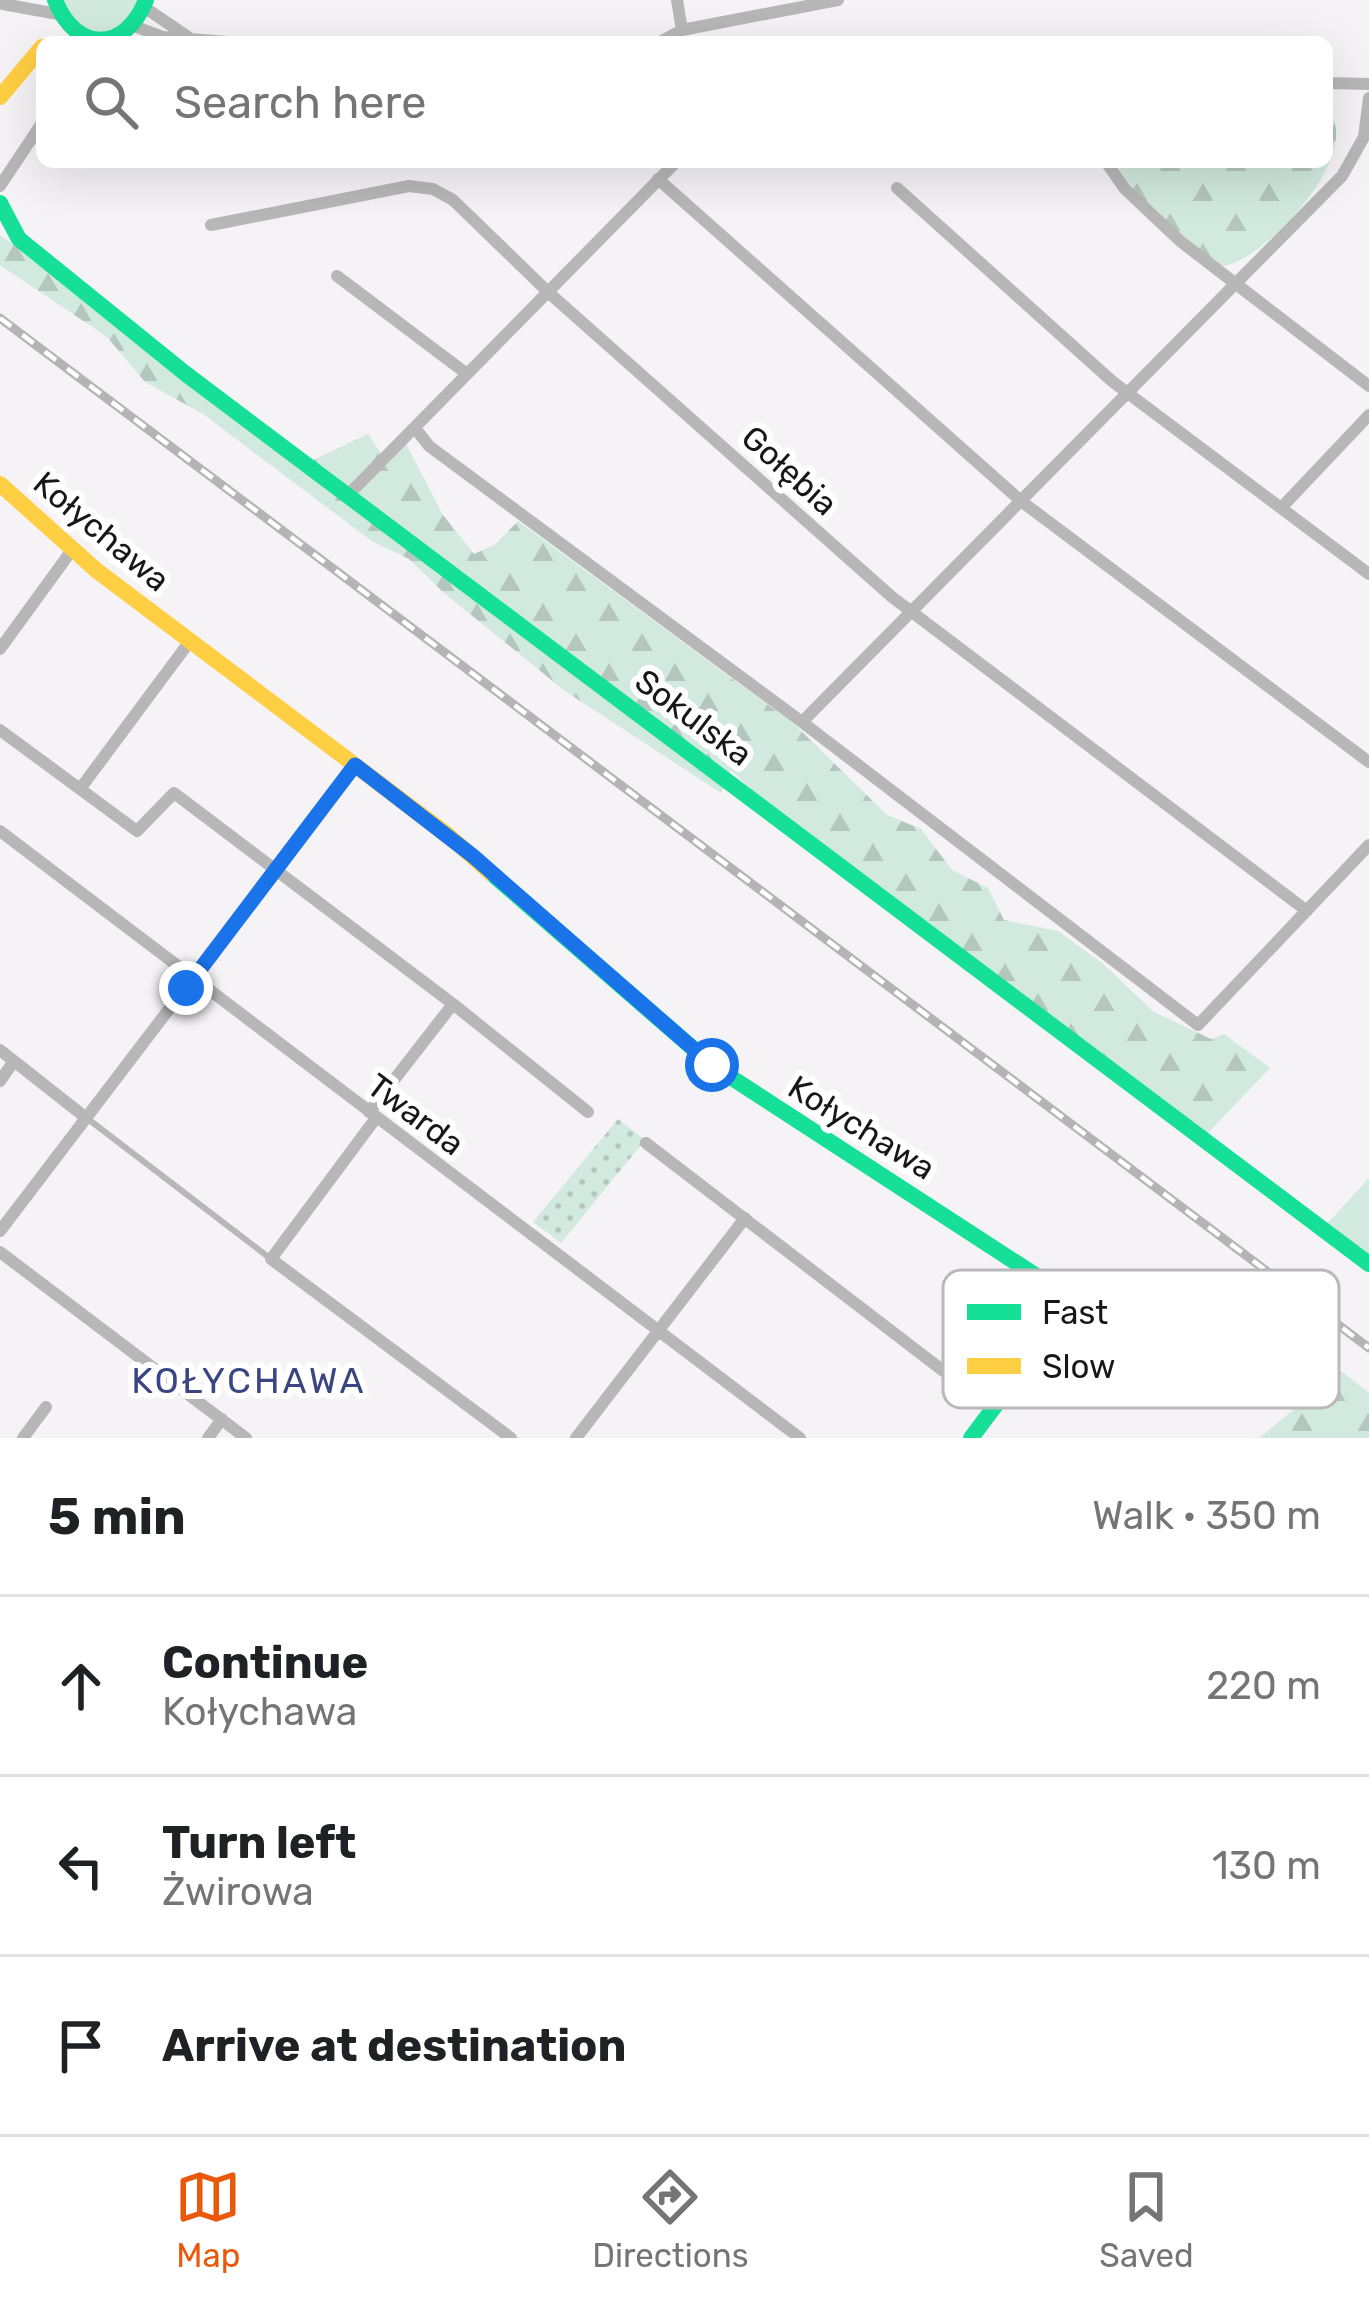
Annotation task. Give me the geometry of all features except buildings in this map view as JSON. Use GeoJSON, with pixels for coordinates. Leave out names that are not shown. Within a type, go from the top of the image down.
{"type":"FeatureCollection","features":[{"type":"Feature","properties":{"kind":"street"},"geometry":{"type":"LineString","coordinates":[[677,0],[682,30]]}},
{"type":"Feature","properties":{"kind":"street"},"geometry":{"type":"LineString","coordinates":[[671,36],[838,0]]}},
{"type":"Feature","properties":{"kind":"street"},"geometry":{"type":"LineString","coordinates":[[7,3],[58,11]]}},
{"type":"Feature","properties":{"kind":"street"},"geometry":{"type":"LineString","coordinates":[[117,36],[134,26],[145,4],[186,36]]}},
{"type":"Feature","properties":{"kind":"street"},"geometry":{"type":"LineString","coordinates":[[134,26],[161,36]]}},
{"type":"Feature","properties":{"kind":"street"},"geometry":{"type":"LineString","coordinates":[[0,97],[36,56]]}},
{"type":"Feature","properties":{"kind":"street"},"geometry":{"type":"LineString","coordinates":[[24,72],[36,65]]}},
{"type":"Feature","properties":{"kind":"street"},"geometry":{"type":"LineString","coordinates":[[1333,83],[1369,84]]}},
{"type":"Feature","properties":{"kind":"street"},"geometry":{"type":"LineString","coordinates":[[802,722],[1342,176],[1364,137],[1369,98]]}},
{"type":"Feature","properties":{"kind":"street"},"geometry":{"type":"LineString","coordinates":[[0,186],[36,132]]}},
{"type":"Feature","properties":{"kind":"street"},"geometry":{"type":"LineString","coordinates":[[350,494],[670,168]]}},
{"type":"Feature","properties":{"kind":"street"},"geometry":{"type":"LineString","coordinates":[[1111,168],[1136,200],[1234,285],[1369,386]]}},
{"type":"Feature","properties":{"kind":"street"},"geometry":{"type":"LineString","coordinates":[[658,179],[1021,501],[1369,762]]}},
{"type":"Feature","properties":{"kind":"street","name":"Gołębia"},"geometry":{"type":"LineString","coordinates":[[211,225],[423,186],[453,200],[548,292],[911,611],[1306,910]]}},
{"type":"Feature","properties":{"kind":"street"},"geometry":{"type":"LineString","coordinates":[[897,188],[1127,392],[1369,574]]}},
{"type":"Feature","properties":{"kind":"street","name":"Sokulska"},"geometry":{"type":"LineString","coordinates":[[0,203],[10,228],[44,261],[186,374],[1369,1264]]}},
{"type":"Feature","properties":{"kind":"street"},"geometry":{"type":"LineString","coordinates":[[337,276],[467,374]]}},
{"type":"Feature","properties":{"kind":"street"},"geometry":{"type":"LineString","coordinates":[[1281,508],[1369,415]]}},
{"type":"Feature","properties":{"kind":"street"},"geometry":{"type":"LineString","coordinates":[[415,428],[429,446],[802,722],[1198,1025],[1369,845]]}},
{"type":"Feature","properties":{"kind":"street","name":"Kołychawa"},"geometry":{"type":"LineString","coordinates":[[0,484],[72,550],[461,846],[712,1065],[1030,1270]]}},
{"type":"Feature","properties":{"kind":"street"},"geometry":{"type":"LineString","coordinates":[[0,649],[72,550]]}},
{"type":"Feature","properties":{"kind":"street"},"geometry":{"type":"LineString","coordinates":[[80,789],[190,641]]}},
{"type":"Feature","properties":{"kind":"street"},"geometry":{"type":"LineString","coordinates":[[0,730],[137,831],[174,793],[588,1112]]}},
{"type":"Feature","properties":{"kind":"street"},"geometry":{"type":"LineString","coordinates":[[0,1231],[355,765]]}},
{"type":"Feature","properties":{"kind":"street","name":"Twarda"},"geometry":{"type":"LineString","coordinates":[[0,832],[800,1438]]}},
{"type":"Feature","properties":{"kind":"street"},"geometry":{"type":"LineString","coordinates":[[453,1004],[271,1259],[511,1438]]}},
{"type":"Feature","properties":{"kind":"street"},"geometry":{"type":"LineString","coordinates":[[0,1050],[85,1117]]}},
{"type":"Feature","properties":{"kind":"street"},"geometry":{"type":"LineString","coordinates":[[0,1081],[14,1061]]}},
{"type":"Feature","properties":{"kind":"street"},"geometry":{"type":"LineString","coordinates":[[646,1143],[943,1370]]}},
{"type":"Feature","properties":{"kind":"street"},"geometry":{"type":"LineString","coordinates":[[576,1438],[745,1218]]}},
{"type":"Feature","properties":{"kind":"street"},"geometry":{"type":"LineString","coordinates":[[0,1252],[246,1438]]}},
{"type":"Feature","properties":{"kind":"street"},"geometry":{"type":"LineString","coordinates":[[23,1438],[46,1407]]}},
{"type":"Feature","properties":{"kind":"street"},"geometry":{"type":"LineString","coordinates":[[970,1438],[993,1408]]}},
{"type":"Feature","properties":{"kind":"street"},"geometry":{"type":"LineString","coordinates":[[208,1438],[222,1419]]}},
{"type":"Feature","properties":{"kind":"street"},"geometry":{"type":"LineString","coordinates":[[770,1438],[781,1424]]}},
{"type":"Feature","properties":{"kind":"lane"},"geometry":{"type":"LineString","coordinates":[[85,1117],[271,1259]]}},
{"type":"Feature","properties":{"kind":"green space"},"geometry":{"type":"Polygon","coordinates":[[[62,0],[138,0],[122,25],[100,33],[78,25],[62,0]]]}},
{"type":"Feature","properties":{"kind":"green space"},"geometry":{"type":"Polygon","coordinates":[[[1119,168],[1326,168],[1280,230],[1257,250],[1218,266],[1148,205],[1119,168]]]}},
{"type":"Feature","properties":{"kind":"green space"},"geometry":{"type":"Polygon","coordinates":[[[0,235],[311,461],[368,434],[387,462],[406,444],[443,515],[474,554],[496,544],[518,521],[794,724],[887,815],[921,829],[952,870],[988,888],[1004,920],[1058,931],[1102,963],[1154,1012],[1211,1039],[1224,1034],[1270,1068],[1206,1135],[773,810],[731,770],[721,793],[565,691],[409,559],[373,542],[203,414],[145,382],[107,337],[0,265],[0,235]]]}},
{"type":"Feature","properties":{"kind":"green space"},"geometry":{"type":"Polygon","coordinates":[[[618,1119],[645,1140],[561,1243],[533,1222],[618,1119]]]}},
{"type":"Feature","properties":{"kind":"green space"},"geometry":{"type":"Polygon","coordinates":[[[1369,1178],[1369,1256],[1326,1225],[1369,1178]]]}},
{"type":"Feature","properties":{"kind":"green space"},"geometry":{"type":"Polygon","coordinates":[[[1339,1373],[1369,1393],[1369,1438],[1259,1438],[1296,1408],[1339,1408],[1339,1373]]]}},
{"type":"Feature","properties":{"kind":"railway"},"geometry":{"type":"LineString","coordinates":[[0,318],[1265,1270]]}},
{"type":"Feature","properties":{"kind":"railway"},"geometry":{"type":"LineString","coordinates":[[1339,1325],[1369,1348]]}},
{"type":"Feature","properties":{"kind":"traffic: fast"},"geometry":{"type":"LineString","coordinates":[[55,0],[64,17],[85,36]]}},
{"type":"Feature","properties":{"kind":"traffic: fast"},"geometry":{"type":"LineString","coordinates":[[116,36],[137,17],[146,0]]}},
{"type":"Feature","properties":{"kind":"traffic: fast"},"geometry":{"type":"LineString","coordinates":[[0,203],[19,239],[186,374],[1369,1264]]}},
{"type":"Feature","properties":{"kind":"traffic: fast"},"geometry":{"type":"LineString","coordinates":[[491,873],[712,1065],[1027,1270]]}},
{"type":"Feature","properties":{"kind":"traffic: fast"},"geometry":{"type":"LineString","coordinates":[[971,1438],[994,1408]]}},
{"type":"Feature","properties":{"kind":"traffic: slow"},"geometry":{"type":"LineString","coordinates":[[0,97],[36,54]]}},
{"type":"Feature","properties":{"kind":"traffic: slow"},"geometry":{"type":"LineString","coordinates":[[0,484],[96,570],[449,836],[491,873]]}},
{"type":"Feature","properties":{"kind":"district","name":"KOŁYCHAWA"},"geometry":{"type":"Point","coordinates":[249,1380]}},
{"type":"Feature","properties":{"kind":"route"},"geometry":{"type":"LineString","coordinates":[[186,988],[355,765],[473,856],[712,1065]]}}]}
